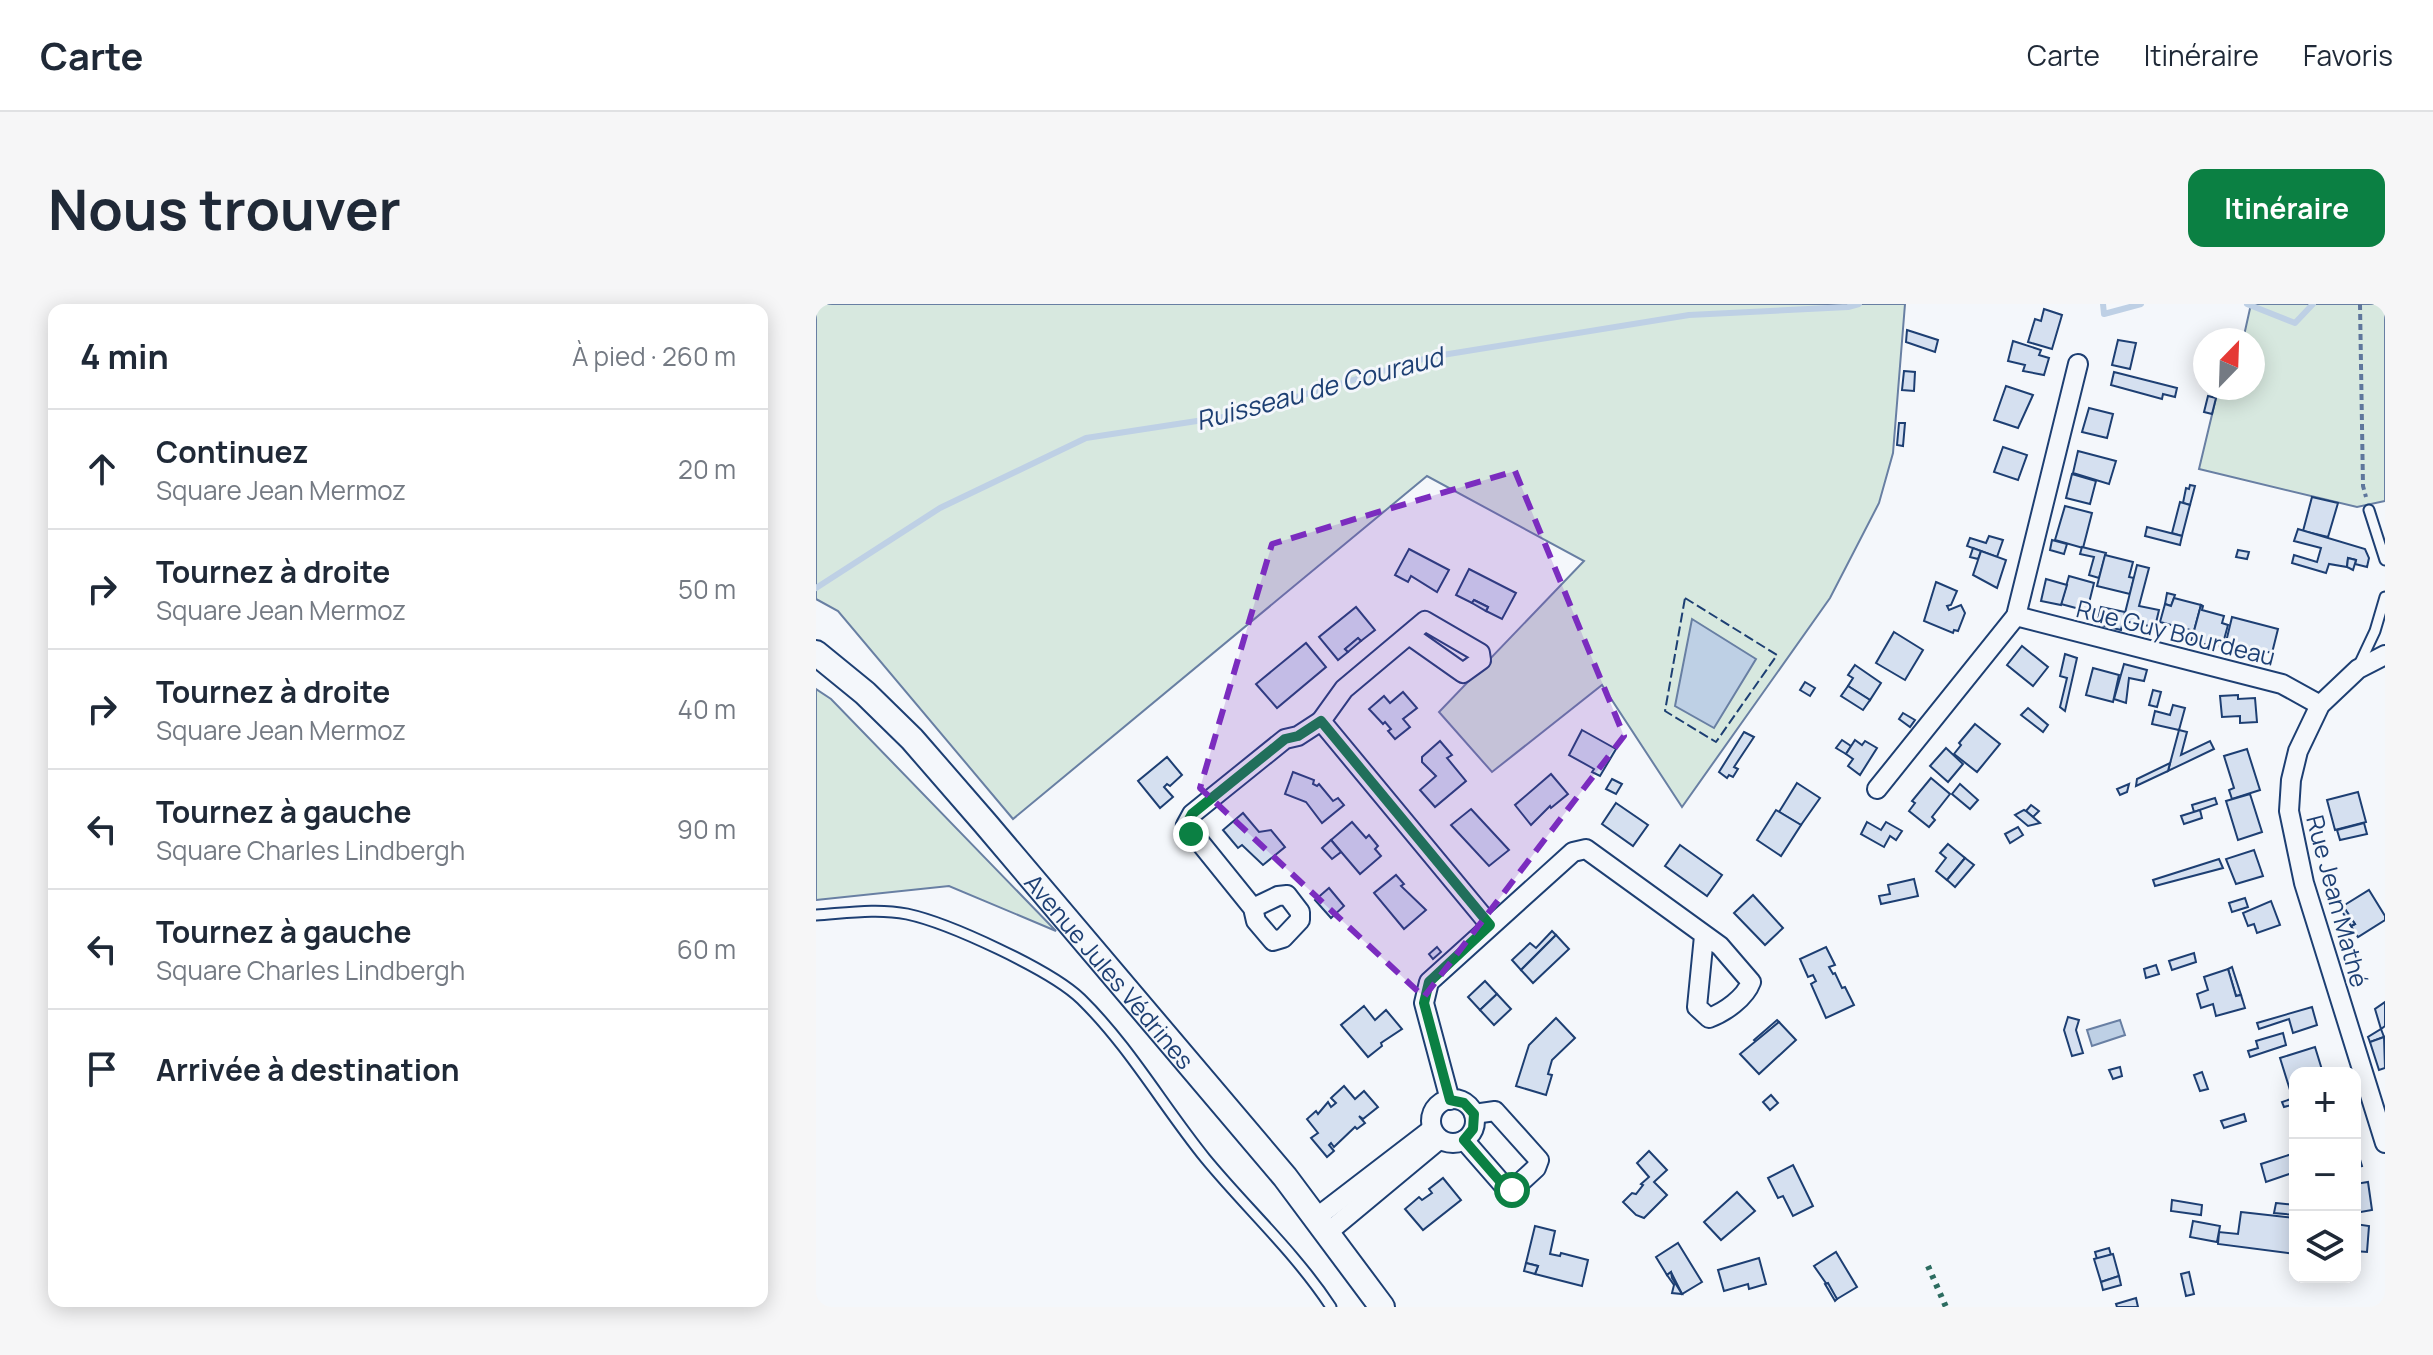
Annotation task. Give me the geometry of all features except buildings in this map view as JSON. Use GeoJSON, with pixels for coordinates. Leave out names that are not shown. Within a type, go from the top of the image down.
{"type":"FeatureCollection","features":[{"type":"Feature","properties":{"kind":"main road","name":"Avenue Jules Védrines"},"geometry":{"type":"LineString","coordinates":[[816,653],[865,693],[912,739],[1285,1177],[1382,1307]]}},
{"type":"Feature","properties":{"kind":"street"},"geometry":{"type":"LineString","coordinates":[[1877,789],[2016,616],[2078,364]]}},
{"type":"Feature","properties":{"kind":"street","name":"Rue Guy Bourdeau"},"geometry":{"type":"LineString","coordinates":[[2016,616],[2282,684],[2320,705]]}},
{"type":"Feature","properties":{"kind":"street"},"geometry":{"type":"LineString","coordinates":[[1253,908],[1186,825],[1192,814],[1285,739],[1298,736],[1321,721],[1344,689],[1409,635]]}},
{"type":"Feature","properties":{"kind":"street","name":"Rue Jean Mathé"},"geometry":{"type":"LineString","coordinates":[[2385,655],[2358,669],[2320,705],[2298,751],[2291,780],[2289,811],[2304,883],[2385,1143]]}},
{"type":"Feature","properties":{"kind":"street"},"geometry":{"type":"LineString","coordinates":[[1321,721],[1490,925]]}},
{"type":"Feature","properties":{"kind":"street"},"geometry":{"type":"LineString","coordinates":[[1450,1100],[1424,1003],[1429,982],[1573,852],[1586,849],[1704,936]]}},
{"type":"Feature","properties":{"kind":"street"},"geometry":{"type":"LineString","coordinates":[[1444,1101],[1464,1103],[1474,1114],[1473,1129],[1464,1140],[1449,1143],[1436,1134],[1433,1111],[1444,1101]]}},
{"type":"Feature","properties":{"kind":"street"},"geometry":{"type":"LineString","coordinates":[[1464,1140],[1505,1187],[1512,1190],[1536,1168],[1539,1160],[1495,1111],[1474,1114]]}},
{"type":"Feature","properties":{"kind":"street"},"geometry":{"type":"LineString","coordinates":[[1322,1226],[1436,1134]]}},
{"type":"Feature","properties":{"kind":"lane"},"geometry":{"type":"LineString","coordinates":[[2369,510],[2385,560]]}},
{"type":"Feature","properties":{"kind":"lane"},"geometry":{"type":"LineString","coordinates":[[2358,669],[2375,631],[2385,597]]}},
{"type":"Feature","properties":{"kind":"lane"},"geometry":{"type":"LineString","coordinates":[[816,915],[864,911],[906,913],[946,926],[1059,981],[1100,1018],[1206,1158],[1308,1272],[1331,1307]]}},
{"type":"Feature","properties":{"kind":"path"},"geometry":{"type":"LineString","coordinates":[[2360,304],[2363,486],[2369,510]]}},
{"type":"Feature","properties":{"kind":"highlighted area"},"geometry":{"type":"Polygon","coordinates":[[[1515,471],[1624,736],[1424,997],[1200,788],[1272,544],[1515,471]]]}},
{"type":"Feature","properties":{"kind":"shaded area"},"geometry":{"type":"Polygon","coordinates":[[[816,304],[1905,304],[1893,453],[1879,503],[1830,598],[1682,807],[1602,685],[1492,772],[1439,712],[1584,561],[1427,476],[1013,819],[838,611],[816,599],[816,304]]]}},
{"type":"Feature","properties":{"kind":"shaded area"},"geometry":{"type":"Polygon","coordinates":[[[2251,304],[2385,304],[2385,501],[2357,507],[2199,469],[2216,400],[2265,400],[2265,328],[2246,328],[2251,304]]]}},
{"type":"Feature","properties":{"kind":"shaded area"},"geometry":{"type":"Polygon","coordinates":[[[816,689],[831,699],[1056,931],[949,886],[816,900],[816,689]]]}},
{"type":"Feature","properties":{"kind":"water"},"geometry":{"type":"Polygon","coordinates":[[[1692,619],[1756,659],[1714,728],[1675,706],[1692,619]]]}},
{"type":"Feature","properties":{"kind":"water"},"geometry":{"type":"Polygon","coordinates":[[[2120,1020],[2125,1035],[2092,1046],[2087,1030],[2120,1020]]]}},
{"type":"Feature","properties":{"kind":"waterway","name":"Ruisseau de Couraud"},"geometry":{"type":"LineString","coordinates":[[816,588],[940,508],[1086,438],[1236,415],[1430,357],[1689,315],[1859,304]]}},
{"type":"Feature","properties":{"kind":"waterway","name":"Ruisseau de Couraud"},"geometry":{"type":"LineString","coordinates":[[2103,304],[2104,314],[2141,304]]}},
{"type":"Feature","properties":{"kind":"waterway","name":"Ruisseau de Couraud"},"geometry":{"type":"LineString","coordinates":[[2247,304],[2295,323],[2313,304]]}},
{"type":"Feature","properties":{"kind":"hedge"},"geometry":{"type":"LineString","coordinates":[[1928,1266],[1946,1307]]}},
{"type":"Feature","properties":{"kind":"fence"},"geometry":{"type":"LineString","coordinates":[[1685,598],[1777,655],[1716,742],[1665,711],[1685,598]]}},
{"type":"Feature","properties":{"kind":"route"},"geometry":{"type":"LineString","coordinates":[[1191,834],[1186,825],[1192,814],[1285,739],[1298,736],[1321,721],[1490,925],[1429,982],[1424,1003],[1450,1100],[1464,1103],[1474,1114],[1473,1129],[1464,1140],[1505,1187],[1512,1190]]}}]}
